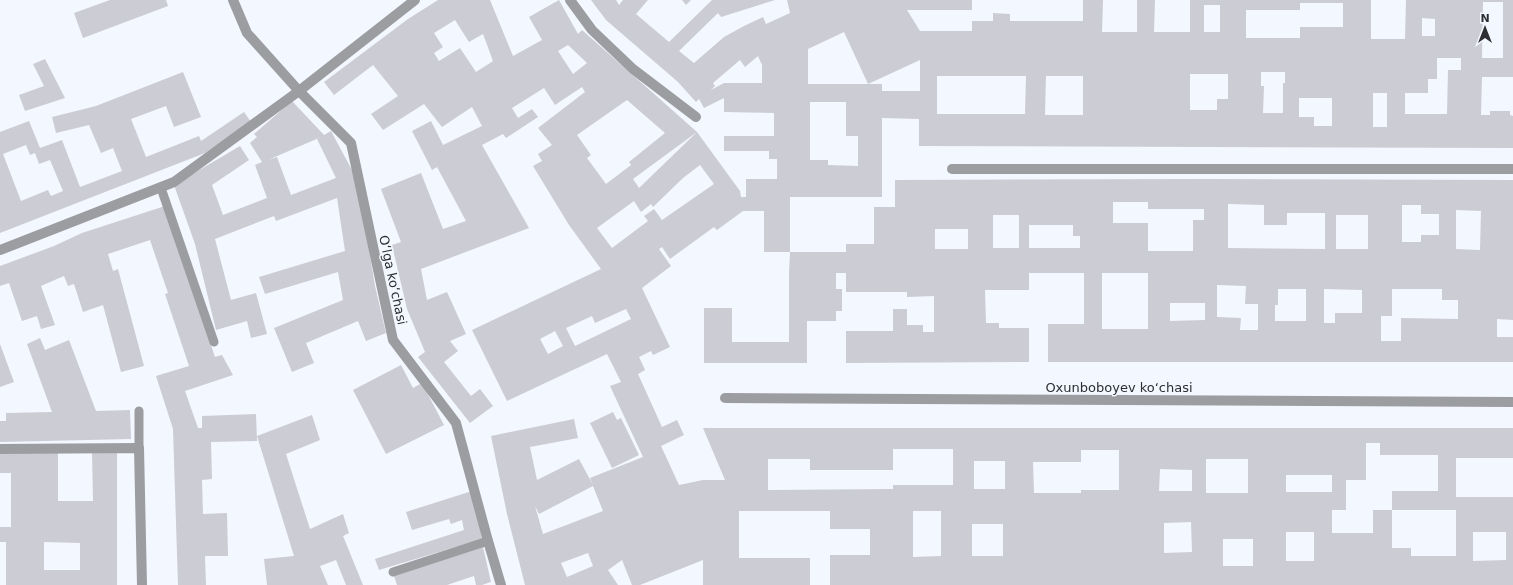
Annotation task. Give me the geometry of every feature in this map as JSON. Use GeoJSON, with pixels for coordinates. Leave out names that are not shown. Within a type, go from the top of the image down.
{"type":"FeatureCollection","features":[{"type":"Feature","properties":{"kind":"street","name":"Oʻlga koʻchasi"},"geometry":{"type":"LineString","coordinates":[[232,0],[247,33],[299,91],[351,143],[393,340],[456,423],[501,585]]}},
{"type":"Feature","properties":{"kind":"street"},"geometry":{"type":"LineString","coordinates":[[0,250],[174,182],[299,91],[415,0]]}},
{"type":"Feature","properties":{"kind":"street"},"geometry":{"type":"LineString","coordinates":[[570,0],[592,30],[633,68],[696,117]]}},
{"type":"Feature","properties":{"kind":"street"},"geometry":{"type":"LineString","coordinates":[[952,169],[1513,169]]}},
{"type":"Feature","properties":{"kind":"street","name":"Oxunboboyev koʻchasi"},"geometry":{"type":"LineString","coordinates":[[725,398],[1513,402]]}},
{"type":"Feature","properties":{"kind":"street"},"geometry":{"type":"LineString","coordinates":[[0,449],[139,448],[142,585]]}},
{"type":"Feature","properties":{"kind":"lane"},"geometry":{"type":"LineString","coordinates":[[161,188],[214,342]]}},
{"type":"Feature","properties":{"kind":"lane"},"geometry":{"type":"LineString","coordinates":[[139,411],[139,448]]}},
{"type":"Feature","properties":{"kind":"lane"},"geometry":{"type":"LineString","coordinates":[[394,572],[488,541]]}},
{"type":"Feature","properties":{"kind":"building"},"geometry":{"type":"Polygon","coordinates":[[[110,0],[166,0],[168,6],[83,38],[74,13],[110,0]]]}},
{"type":"Feature","properties":{"kind":"building"},"geometry":{"type":"Polygon","coordinates":[[[438,0],[490,0],[513,56],[542,40],[529,17],[559,0],[578,34],[582,30],[697,132],[740,191],[741,197],[746,197],[746,179],[777,179],[777,159],[769,159],[769,151],[724,151],[724,136],[774,136],[774,113],[724,112],[724,98],[704,108],[699,99],[696,102],[678,82],[606,20],[591,0],[616,0],[619,5],[623,0],[648,0],[636,14],[669,42],[712,0],[775,0],[721,17],[718,13],[679,51],[694,63],[724,37],[744,26],[763,17],[766,24],[790,13],[787,0],[972,0],[972,10],[907,10],[920,31],[972,31],[972,21],[993,21],[993,13],[1010,14],[1010,21],[1083,21],[1083,0],[1103,0],[1102,32],[1137,32],[1137,0],[1155,0],[1154,32],[1190,32],[1190,0],[1371,0],[1371,39],[1405,39],[1406,0],[1513,0],[1513,77],[1482,77],[1481,115],[1490,115],[1490,111],[1510,111],[1510,115],[1513,116],[1513,148],[919,146],[919,119],[882,118],[882,197],[790,197],[790,252],[764,252],[764,211],[743,211],[717,230],[714,227],[670,259],[662,247],[659,249],[671,266],[642,288],[670,347],[653,355],[651,351],[639,357],[645,370],[638,374],[662,427],[677,420],[684,435],[661,446],[679,485],[703,480],[725,480],[703,428],[1513,428],[1513,458],[1456,458],[1456,497],[1513,497],[1513,585],[830,585],[830,555],[870,555],[870,529],[830,529],[830,511],[739,511],[739,558],[810,558],[810,585],[703,585],[703,560],[640,585],[632,585],[622,560],[608,570],[618,585],[525,585],[507,514],[491,436],[574,419],[578,438],[530,447],[537,480],[579,459],[593,485],[590,478],[643,457],[610,386],[621,382],[607,354],[507,401],[472,330],[601,269],[569,225],[533,166],[542,161],[538,154],[552,145],[538,128],[585,92],[582,87],[555,105],[544,88],[512,108],[518,118],[532,109],[538,117],[506,138],[503,134],[482,145],[529,228],[421,269],[427,300],[447,292],[466,334],[450,341],[458,351],[444,362],[471,396],[480,389],[493,406],[470,423],[418,357],[425,352],[407,309],[392,245],[401,242],[381,189],[421,173],[443,229],[466,221],[437,167],[432,170],[412,131],[431,121],[443,145],[482,126],[472,107],[442,127],[424,104],[383,130],[371,114],[398,96],[373,65],[334,95],[324,82],[408,19],[438,0]],[[1483,2],[1482,58],[1503,58],[1503,2],[1483,2]],[[1300,3],[1300,10],[1246,10],[1246,38],[1300,38],[1300,27],[1343,27],[1343,3],[1300,3]],[[1204,5],[1204,32],[1220,32],[1220,5],[1204,5]],[[1422,18],[1422,36],[1435,36],[1435,19],[1422,18]],[[455,20],[434,33],[443,47],[434,53],[439,61],[460,48],[476,72],[493,61],[483,34],[469,42],[455,20]],[[844,32],[808,49],[808,84],[868,84],[844,32]],[[568,45],[558,51],[573,74],[587,63],[568,45]],[[758,56],[745,67],[740,60],[713,83],[715,86],[711,90],[724,83],[762,83],[762,65],[758,56]],[[1437,58],[1437,79],[1428,79],[1428,93],[1405,93],[1405,114],[1447,114],[1448,70],[1461,70],[1461,58],[1437,58]],[[920,60],[868,84],[882,84],[882,91],[920,91],[920,60]],[[1261,72],[1261,86],[1264,86],[1263,113],[1283,113],[1283,83],[1285,83],[1285,72],[1261,72]],[[1190,74],[1190,110],[1217,110],[1217,99],[1228,99],[1228,74],[1190,74]],[[937,76],[937,114],[1025,114],[1026,76],[937,76]],[[1046,76],[1045,115],[1083,115],[1083,76],[1046,76]],[[1373,93],[1373,127],[1387,127],[1387,93],[1373,93]],[[1299,98],[1299,117],[1314,117],[1314,126],[1332,126],[1332,98],[1299,98]],[[627,100],[577,135],[591,155],[587,158],[606,184],[631,165],[629,162],[665,133],[627,100]],[[810,102],[810,160],[828,160],[828,165],[858,166],[858,136],[846,136],[846,102],[810,102]],[[697,132],[633,179],[639,188],[697,132]],[[700,165],[683,178],[653,207],[651,204],[641,212],[634,201],[597,228],[612,248],[648,221],[644,216],[654,209],[662,220],[714,184],[700,165]],[[626,309],[595,323],[592,316],[566,328],[575,346],[631,319],[626,309]],[[555,331],[540,339],[548,354],[563,346],[555,331]],[[1366,443],[1366,480],[1346,480],[1346,510],[1332,510],[1332,533],[1373,533],[1373,510],[1392,510],[1392,491],[1438,491],[1438,455],[1380,455],[1380,443],[1366,443]],[[893,449],[893,470],[810,470],[810,459],[768,459],[768,490],[893,489],[893,485],[953,485],[953,449],[893,449]],[[1081,450],[1081,462],[1033,462],[1034,493],[1081,493],[1081,490],[1119,490],[1119,450],[1081,450]],[[1206,459],[1206,493],[1248,493],[1248,459],[1206,459]],[[974,461],[974,489],[1005,489],[1005,461],[974,461]],[[1160,469],[1159,491],[1192,491],[1192,470],[1160,469]],[[1286,475],[1286,492],[1332,492],[1332,475],[1286,475]],[[593,486],[539,514],[535,506],[543,534],[603,511],[593,486]],[[1392,510],[1392,548],[1411,548],[1411,556],[1456,556],[1456,510],[1392,510]],[[913,511],[913,557],[941,556],[941,511],[913,511]],[[1191,522],[1164,523],[1164,553],[1192,552],[1191,522]],[[972,524],[972,556],[1003,556],[1003,524],[972,524]],[[1286,532],[1286,561],[1314,561],[1314,532],[1286,532]],[[1473,532],[1473,561],[1506,560],[1506,532],[1473,532]],[[1223,539],[1223,566],[1253,566],[1253,539],[1223,539]],[[588,553],[561,563],[567,577],[593,566],[588,553]]]}},
{"type":"Feature","properties":{"kind":"building"},"geometry":{"type":"Polygon","coordinates":[[[682,0],[691,0],[686,5],[682,0]]]}},
{"type":"Feature","properties":{"kind":"building"},"geometry":{"type":"Polygon","coordinates":[[[45,59],[65,98],[25,111],[19,95],[44,86],[33,64],[45,59]]]}},
{"type":"Feature","properties":{"kind":"building"},"geometry":{"type":"Polygon","coordinates":[[[183,72],[201,117],[174,127],[166,106],[131,119],[146,157],[199,136],[201,141],[244,112],[251,122],[205,153],[0,233],[0,132],[29,121],[40,148],[62,140],[80,187],[122,171],[113,148],[101,153],[89,125],[56,133],[52,117],[96,106],[183,72]],[[26,145],[3,154],[21,201],[48,190],[51,196],[63,191],[50,160],[39,164],[35,153],[30,155],[26,145]]]}},
{"type":"Feature","properties":{"kind":"building"},"geometry":{"type":"Polygon","coordinates":[[[292,101],[324,135],[331,131],[353,172],[359,189],[375,286],[386,333],[366,341],[358,321],[306,343],[314,363],[292,372],[274,328],[343,300],[338,272],[265,294],[259,277],[345,251],[337,198],[276,221],[274,216],[215,239],[231,300],[256,293],[267,334],[251,338],[247,321],[216,330],[195,244],[174,185],[240,146],[249,160],[212,185],[223,215],[267,198],[255,165],[262,162],[250,143],[257,137],[254,134],[292,101]],[[321,137],[268,160],[277,157],[291,195],[336,178],[317,139],[321,137]]]}},
{"type":"Feature","properties":{"kind":"building"},"geometry":{"type":"Polygon","coordinates":[[[895,180],[1513,180],[1513,320],[1497,319],[1497,337],[1513,337],[1513,362],[1048,362],[1048,324],[1084,324],[1084,273],[1029,273],[1029,290],[985,290],[986,323],[999,323],[999,328],[1029,328],[1029,362],[846,363],[846,331],[893,331],[893,309],[907,309],[907,325],[923,325],[923,332],[934,332],[934,296],[907,297],[907,292],[846,292],[846,273],[836,273],[836,289],[842,289],[842,311],[836,311],[836,321],[807,321],[807,363],[704,363],[704,308],[732,308],[732,342],[789,342],[790,252],[846,252],[846,244],[874,244],[874,207],[895,207],[895,180]],[[1113,202],[1113,223],[1148,223],[1148,251],[1193,251],[1193,220],[1204,220],[1204,209],[1148,209],[1148,202],[1113,202]],[[1228,204],[1228,248],[1325,249],[1325,213],[1287,213],[1287,225],[1264,225],[1264,205],[1228,204]],[[1402,205],[1402,242],[1421,242],[1421,235],[1439,235],[1439,214],[1421,214],[1421,205],[1402,205]],[[1456,210],[1456,249],[1480,250],[1481,211],[1456,210]],[[993,215],[993,248],[1019,248],[1019,215],[993,215]],[[1336,215],[1336,249],[1368,249],[1368,215],[1336,215]],[[1029,225],[1029,248],[1080,248],[1080,236],[1073,236],[1073,225],[1029,225]],[[935,229],[935,249],[968,249],[968,229],[935,229]],[[1102,273],[1102,329],[1148,329],[1148,273],[1102,273]],[[1217,285],[1217,317],[1241,318],[1240,330],[1258,330],[1258,304],[1245,304],[1246,286],[1217,285]],[[1278,289],[1278,305],[1275,305],[1275,321],[1306,321],[1306,289],[1278,289]],[[1324,289],[1324,323],[1335,323],[1335,313],[1362,313],[1362,290],[1324,289]],[[1392,289],[1392,316],[1381,316],[1381,341],[1401,341],[1401,318],[1458,319],[1458,300],[1442,300],[1442,289],[1392,289]],[[1170,303],[1170,321],[1205,320],[1205,303],[1170,303]]]}},
{"type":"Feature","properties":{"kind":"building"},"geometry":{"type":"Polygon","coordinates":[[[165,206],[215,357],[222,355],[233,375],[185,391],[198,428],[202,428],[202,416],[256,414],[257,441],[211,442],[212,479],[202,480],[203,514],[227,513],[228,556],[205,556],[206,585],[178,585],[173,429],[156,376],[189,366],[165,294],[168,293],[150,240],[108,254],[113,271],[118,269],[144,366],[121,372],[103,305],[83,312],[74,284],[68,286],[64,276],[41,286],[55,325],[41,329],[37,316],[22,321],[9,283],[0,286],[0,266],[54,246],[82,233],[165,206]]]}},
{"type":"Feature","properties":{"kind":"building"},"geometry":{"type":"Polygon","coordinates":[[[40,338],[45,350],[69,340],[96,411],[130,410],[131,439],[0,442],[0,421],[6,421],[6,413],[52,412],[27,344],[40,338]]]}},
{"type":"Feature","properties":{"kind":"building"},"geometry":{"type":"Polygon","coordinates":[[[0,344],[14,382],[0,387],[0,344]]]}},
{"type":"Feature","properties":{"kind":"building"},"geometry":{"type":"Polygon","coordinates":[[[401,365],[413,388],[422,383],[444,425],[386,454],[353,390],[401,365]]]}},
{"type":"Feature","properties":{"kind":"building"},"geometry":{"type":"Polygon","coordinates":[[[613,412],[617,420],[621,418],[639,455],[612,468],[590,423],[613,412]]]}},
{"type":"Feature","properties":{"kind":"building"},"geometry":{"type":"Polygon","coordinates":[[[312,415],[320,440],[286,454],[310,529],[343,514],[349,533],[343,536],[363,585],[346,585],[336,560],[320,566],[328,585],[267,585],[264,559],[294,556],[257,436],[312,415]]]}},
{"type":"Feature","properties":{"kind":"building"},"geometry":{"type":"Polygon","coordinates":[[[0,452],[58,452],[58,501],[93,501],[92,452],[117,452],[117,585],[6,585],[6,542],[0,542],[0,527],[11,527],[11,473],[0,473],[0,452]],[[44,542],[44,570],[80,570],[80,543],[44,542]]]}},
{"type":"Feature","properties":{"kind":"building"},"geometry":{"type":"Polygon","coordinates":[[[472,491],[482,539],[379,570],[375,559],[464,530],[462,520],[451,524],[449,519],[412,530],[406,512],[472,491]]]}},
{"type":"Feature","properties":{"kind":"building"},"geometry":{"type":"Polygon","coordinates":[[[483,547],[491,582],[476,585],[474,576],[447,585],[397,585],[394,576],[483,547]]]}}]}
